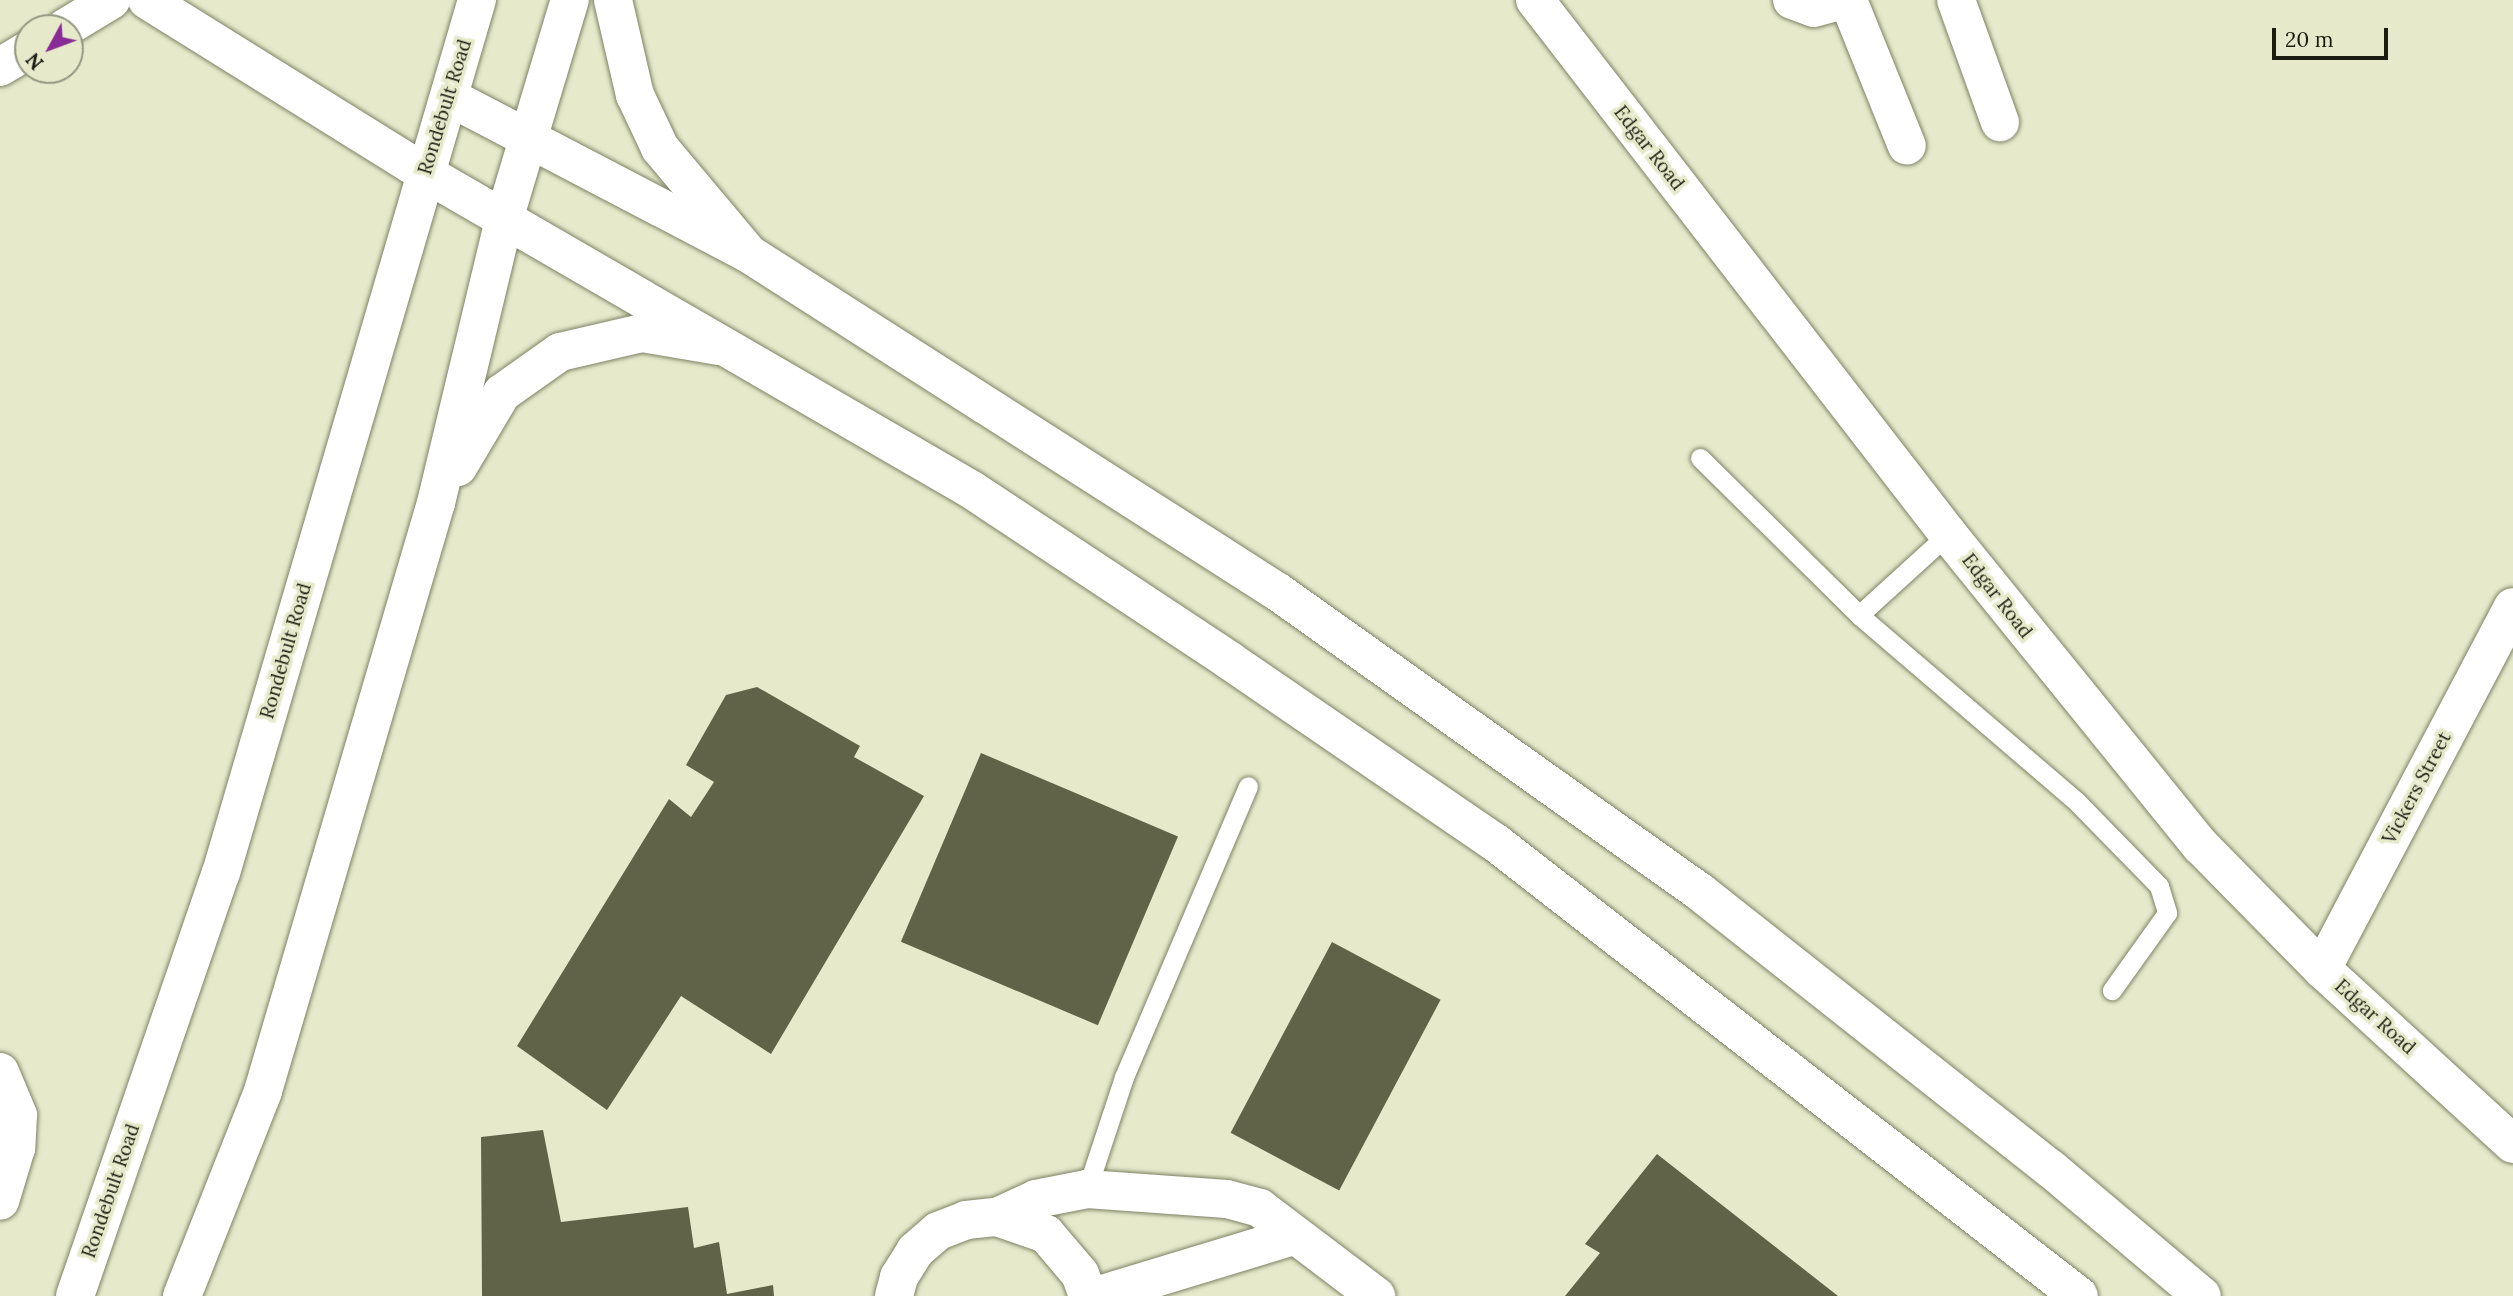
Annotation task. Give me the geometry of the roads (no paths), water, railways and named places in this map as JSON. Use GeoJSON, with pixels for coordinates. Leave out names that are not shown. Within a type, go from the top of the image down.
{"type":"FeatureCollection","features":[{"type":"Feature","properties":{"kind":"street"},"geometry":{"type":"LineString","coordinates":[[84,16],[111,0]]}},
{"type":"Feature","properties":{"kind":"street"},"geometry":{"type":"LineString","coordinates":[[147,0],[425,173],[505,216],[719,346],[972,490],[1496,843],[1662,967],[2079,1296]]}},
{"type":"Feature","properties":{"kind":"street","name":"Rondebult Road"},"geometry":{"type":"LineString","coordinates":[[75,1296],[221,873],[477,0]]}},
{"type":"Feature","properties":{"kind":"street"},"geometry":{"type":"LineString","coordinates":[[182,1296],[263,1090],[436,503],[505,216],[570,0]]}},
{"type":"Feature","properties":{"kind":"street"},"geometry":{"type":"LineString","coordinates":[[613,0],[635,96],[660,148],[749,254]]}},
{"type":"Feature","properties":{"kind":"street","name":"Edgar Road"},"geometry":{"type":"LineString","coordinates":[[1535,0],[1948,534],[2201,846],[2322,969],[2513,1143]]}},
{"type":"Feature","properties":{"kind":"street"},"geometry":{"type":"LineString","coordinates":[[1792,0],[1814,8],[1846,0],[1908,146]]}},
{"type":"Feature","properties":{"kind":"street"},"geometry":{"type":"LineString","coordinates":[[1956,0],[2000,122]]}},
{"type":"Feature","properties":{"kind":"street"},"geometry":{"type":"LineString","coordinates":[[449,97],[531,136],[749,254],[1278,592],[1700,892],[2040,1160],[2202,1296]]}},
{"type":"Feature","properties":{"kind":"street"},"geometry":{"type":"LineString","coordinates":[[436,503],[502,393],[560,352],[642,333],[719,346]]}},
{"type":"Feature","properties":{"kind":"street","name":"Vickers Street"},"geometry":{"type":"LineString","coordinates":[[2322,969],[2513,607]]}},
{"type":"Feature","properties":{"kind":"street"},"geometry":{"type":"LineString","coordinates":[[0,1072],[18,1115],[16,1148],[0,1201]]}},
{"type":"Feature","properties":{"kind":"street"},"geometry":{"type":"LineString","coordinates":[[894,1296],[899,1278],[915,1251],[938,1231],[967,1220],[997,1217],[1036,1199],[1087,1189],[1227,1199],[1260,1208],[1293,1236],[1376,1296]]}},
{"type":"Feature","properties":{"kind":"street"},"geometry":{"type":"LineString","coordinates":[[997,1217],[1046,1234],[1080,1273],[1088,1296]]}},
{"type":"Feature","properties":{"kind":"street"},"geometry":{"type":"LineString","coordinates":[[1096,1296],[1293,1236]]}},
{"type":"Feature","properties":{"kind":"street"},"geometry":{"type":"LineString","coordinates":[[194,1296],[201,1252]]}},
{"type":"Feature","properties":{"kind":"lane"},"geometry":{"type":"LineString","coordinates":[[1700,458],[1859,615],[2077,802],[2160,886],[2167,913],[2112,990]]}},
{"type":"Feature","properties":{"kind":"lane"},"geometry":{"type":"LineString","coordinates":[[1859,615],[1948,534]]}},
{"type":"Feature","properties":{"kind":"lane"},"geometry":{"type":"LineString","coordinates":[[1087,1189],[1125,1077],[1248,786]]}}]}
